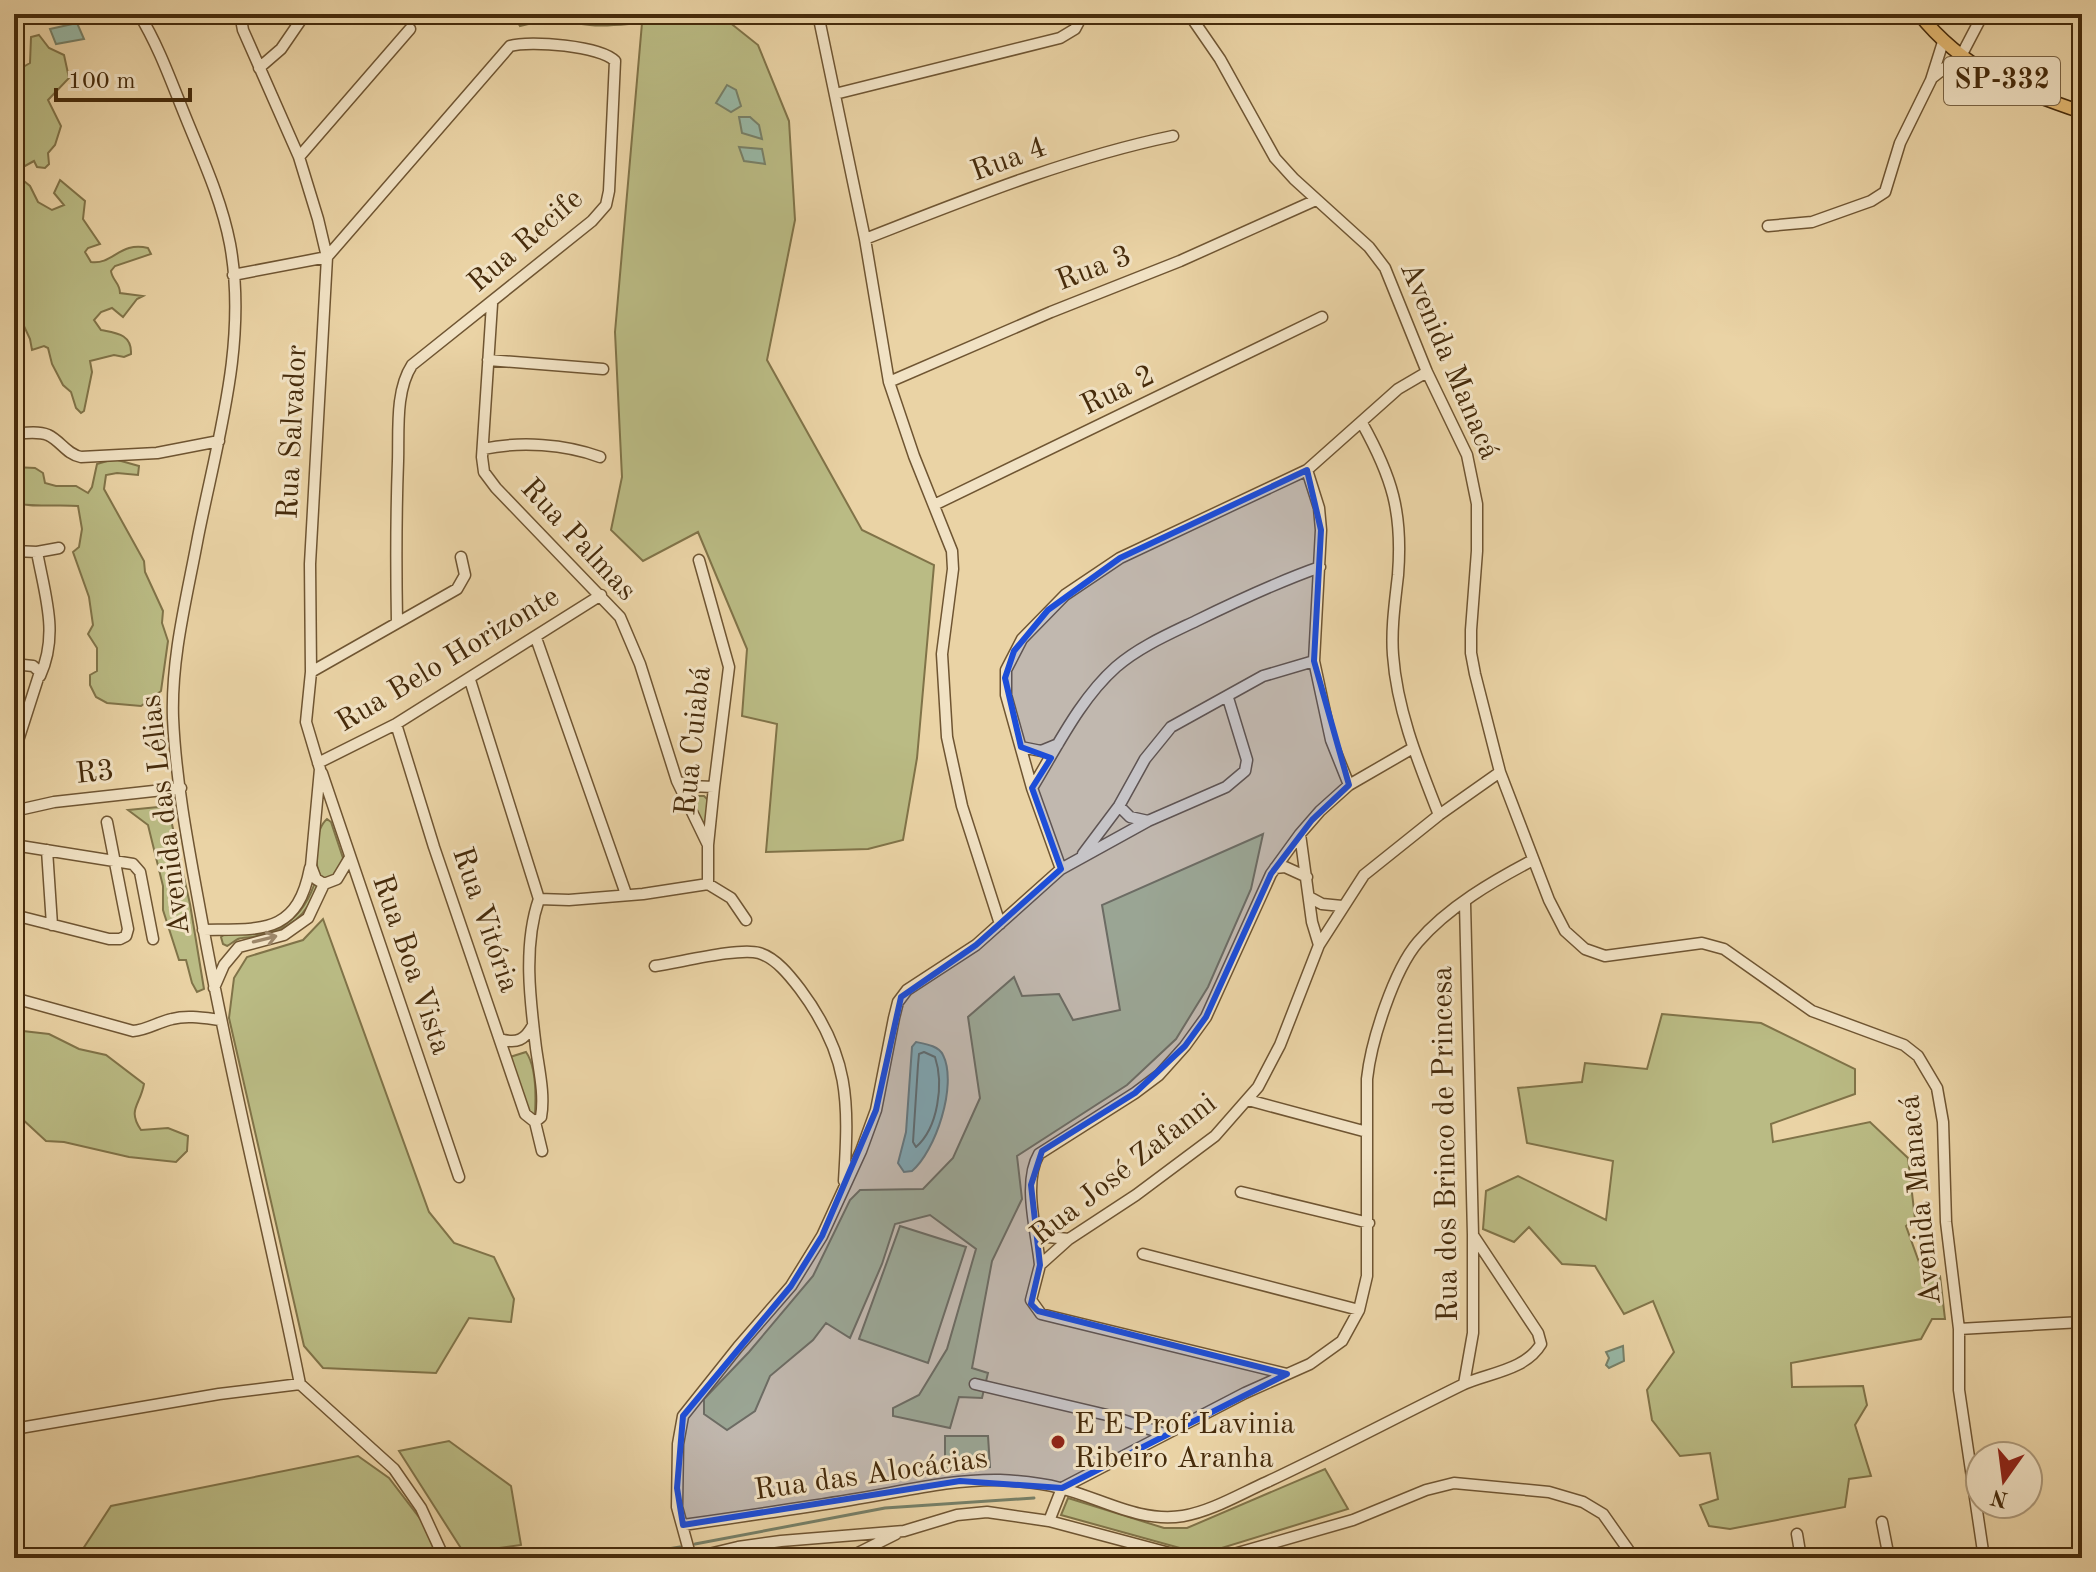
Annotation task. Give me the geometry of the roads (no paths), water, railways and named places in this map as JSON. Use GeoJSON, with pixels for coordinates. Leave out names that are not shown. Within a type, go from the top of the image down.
{"type":"FeatureCollection","features":[{"type":"Feature","properties":{"kind":"main road","name":"SP-332"},"geometry":{"type":"LineString","coordinates":[[1919,14],[1943,42],[1965,59],[2007,84],[2082,112]]}},
{"type":"Feature","properties":{"kind":"street","name":"Avenida das Lélias"},"geometry":{"type":"LineString","coordinates":[[139,14],[160,55],[215,189],[230,243],[234,349],[174,673],[174,722],[181,788],[214,990],[300,1384]]}},
{"type":"Feature","properties":{"kind":"street","name":"Rua Salvador"},"geometry":{"type":"LineString","coordinates":[[203,930],[270,925],[287,917],[303,897],[311,866],[319,766],[306,722],[311,672],[310,564],[327,257],[299,157],[243,30],[240,14]]}},
{"type":"Feature","properties":{"kind":"street"},"geometry":{"type":"LineString","coordinates":[[259,68],[281,49],[305,14]]}},
{"type":"Feature","properties":{"kind":"street"},"geometry":{"type":"LineString","coordinates":[[818,14],[865,239],[889,382],[953,559],[942,654],[948,747],[974,847],[1000,924]]}},
{"type":"Feature","properties":{"kind":"street"},"geometry":{"type":"LineString","coordinates":[[835,94],[1060,38],[1075,29],[1083,14]]}},
{"type":"Feature","properties":{"kind":"street","name":"Avenida Manacá"},"geometry":{"type":"LineString","coordinates":[[1189,14],[1220,59],[1270,151],[1284,169],[1369,247],[1385,268],[1427,372],[1454,424],[1473,479],[1478,530],[1471,653],[1500,772],[1533,860],[1565,931],[1595,954],[1618,956],[1702,943],[1717,946],[1749,964],[1812,1011],[1837,1023],[1904,1045],[1918,1056],[1937,1088],[1941,1103],[1946,1222],[1959,1329],[1959,1390],[1984,1558]]}},
{"type":"Feature","properties":{"kind":"street"},"geometry":{"type":"LineString","coordinates":[[1931,80],[1941,70],[1965,59],[1983,14]]}},
{"type":"Feature","properties":{"kind":"street"},"geometry":{"type":"LineString","coordinates":[[299,157],[410,29]]}},
{"type":"Feature","properties":{"kind":"street","name":"Rua Recife"},"geometry":{"type":"LineString","coordinates":[[327,257],[505,49],[525,42],[610,55],[616,66],[606,205],[592,221],[492,304],[412,365],[406,377],[401,407],[397,482],[397,622]]}},
{"type":"Feature","properties":{"kind":"street"},"geometry":{"type":"LineString","coordinates":[[1768,226],[1812,222],[1880,196],[1887,189],[1900,143],[1931,80],[1943,42]]}},
{"type":"Feature","properties":{"kind":"street","name":"Rua 4"},"geometry":{"type":"LineString","coordinates":[[865,239],[1056,167],[1136,143],[1173,136]]}},
{"type":"Feature","properties":{"kind":"street","name":"Rua 3"},"geometry":{"type":"LineString","coordinates":[[889,382],[1051,312],[1193,256],[1316,200]]}},
{"type":"Feature","properties":{"kind":"street"},"geometry":{"type":"LineString","coordinates":[[233,275],[327,257]]}},
{"type":"Feature","properties":{"kind":"street","name":"Rua Palmas"},"geometry":{"type":"LineString","coordinates":[[492,304],[482,465],[487,478],[620,617],[632,642],[677,781],[708,845]]}},
{"type":"Feature","properties":{"kind":"street","name":"Rua 2"},"geometry":{"type":"LineString","coordinates":[[934,505],[1322,317]]}},
{"type":"Feature","properties":{"kind":"street"},"geometry":{"type":"LineString","coordinates":[[488,360],[603,369]]}},
{"type":"Feature","properties":{"kind":"street"},"geometry":{"type":"LineString","coordinates":[[1061,869],[1032,788],[1006,695],[1006,670],[1014,651],[1048,610],[1079,583],[1120,558],[1307,470],[1398,389],[1427,372]]}},
{"type":"Feature","properties":{"kind":"street"},"geometry":{"type":"LineString","coordinates":[[1362,423],[1388,473],[1398,516],[1393,654],[1413,748],[1439,815]]}},
{"type":"Feature","properties":{"kind":"street"},"geometry":{"type":"LineString","coordinates":[[14,434],[48,435],[70,454],[81,457],[157,453],[219,441]]}},
{"type":"Feature","properties":{"kind":"street"},"geometry":{"type":"LineString","coordinates":[[483,449],[505,445],[566,448],[600,457]]}},
{"type":"Feature","properties":{"kind":"street"},"geometry":{"type":"LineString","coordinates":[[1307,470],[1319,508],[1320,567],[1314,661],[1331,740],[1349,785]]}},
{"type":"Feature","properties":{"kind":"street"},"geometry":{"type":"LineString","coordinates":[[14,551],[37,552],[59,548]]}},
{"type":"Feature","properties":{"kind":"street"},"geometry":{"type":"LineString","coordinates":[[14,753],[47,659],[51,629],[37,552]]}},
{"type":"Feature","properties":{"kind":"street"},"geometry":{"type":"LineString","coordinates":[[311,672],[462,584],[465,575],[461,557]]}},
{"type":"Feature","properties":{"kind":"street","name":"Rua Cuiabá"},"geometry":{"type":"LineString","coordinates":[[699,560],[729,667],[708,845],[708,884]]}},
{"type":"Feature","properties":{"kind":"street"},"geometry":{"type":"LineString","coordinates":[[1032,788],[1093,694],[1125,660],[1153,642],[1248,594],[1320,567]]}},
{"type":"Feature","properties":{"kind":"street","name":"Rua Belo Horizonte"},"geometry":{"type":"LineString","coordinates":[[319,766],[470,680],[601,595]]}},
{"type":"Feature","properties":{"kind":"street"},"geometry":{"type":"LineString","coordinates":[[536,638],[626,894]]}},
{"type":"Feature","properties":{"kind":"street"},"geometry":{"type":"LineString","coordinates":[[1081,856],[1119,806],[1145,759],[1171,727],[1263,676],[1314,661]]}},
{"type":"Feature","properties":{"kind":"street"},"geometry":{"type":"LineString","coordinates":[[14,664],[36,668],[40,676]]}},
{"type":"Feature","properties":{"kind":"street"},"geometry":{"type":"LineString","coordinates":[[470,680],[539,899],[532,919],[530,946],[533,1025],[542,1097],[542,1110],[537,1121],[542,1151]]}},
{"type":"Feature","properties":{"kind":"street"},"geometry":{"type":"LineString","coordinates":[[904,1531],[738,1547],[691,1558],[677,1507],[678,1444],[683,1416],[805,1267],[822,1236],[861,1151],[879,1101],[894,1018],[901,997],[976,945],[1061,869],[1148,821],[1226,787],[1245,771],[1247,760],[1228,698]]}},
{"type":"Feature","properties":{"kind":"street","name":"Rua Vitória"},"geometry":{"type":"LineString","coordinates":[[396,724],[434,847],[525,1114],[537,1121]]}},
{"type":"Feature","properties":{"kind":"street"},"geometry":{"type":"LineString","coordinates":[[1021,747],[1041,751],[1060,743]]}},
{"type":"Feature","properties":{"kind":"street"},"geometry":{"type":"LineString","coordinates":[[1040,1265],[1031,1185],[1039,1154],[1159,1075],[1206,1017],[1275,868],[1300,834],[1349,785],[1413,748]]}},
{"type":"Feature","properties":{"kind":"street","name":"Rua Boa Vista"},"geometry":{"type":"LineString","coordinates":[[319,766],[459,1177]]}},
{"type":"Feature","properties":{"kind":"street","name":"Rua José Zafanni"},"geometry":{"type":"LineString","coordinates":[[1287,1374],[1046,1315],[1035,1308],[1031,1300],[1040,1265],[1069,1239],[1136,1195],[1215,1136],[1248,1100],[1267,1073],[1319,945],[1364,875],[1439,815],[1500,772]]}},
{"type":"Feature","properties":{"kind":"street"},"geometry":{"type":"LineString","coordinates":[[677,781],[689,786],[714,787]]}},
{"type":"Feature","properties":{"kind":"street","name":"R3"},"geometry":{"type":"LineString","coordinates":[[14,811],[54,802],[181,788]]}},
{"type":"Feature","properties":{"kind":"street"},"geometry":{"type":"LineString","coordinates":[[1119,806],[1130,817],[1148,821]]}},
{"type":"Feature","properties":{"kind":"street"},"geometry":{"type":"LineString","coordinates":[[316,816],[336,813]]}},
{"type":"Feature","properties":{"kind":"street"},"geometry":{"type":"LineString","coordinates":[[14,915],[109,939],[126,936],[128,929],[107,822]]}},
{"type":"Feature","properties":{"kind":"street"},"geometry":{"type":"LineString","coordinates":[[1300,834],[1319,945]]}},
{"type":"Feature","properties":{"kind":"street"},"geometry":{"type":"LineString","coordinates":[[14,845],[133,864],[140,872],[153,939]]}},
{"type":"Feature","properties":{"kind":"street"},"geometry":{"type":"LineString","coordinates":[[47,850],[52,925]]}},
{"type":"Feature","properties":{"kind":"street"},"geometry":{"type":"LineString","coordinates":[[214,990],[224,965],[234,951],[254,942],[284,935],[301,925],[312,911],[324,884],[337,879],[349,859]]}},
{"type":"Feature","properties":{"kind":"street"},"geometry":{"type":"LineString","coordinates":[[1049,1521],[1062,1488],[1164,1434],[1310,1364],[1342,1341],[1359,1310],[1367,1276],[1367,1079],[1371,1050],[1383,1013],[1412,950],[1430,930],[1465,903],[1533,860]]}},
{"type":"Feature","properties":{"kind":"street"},"geometry":{"type":"LineString","coordinates":[[311,866],[316,879],[324,884]]}},
{"type":"Feature","properties":{"kind":"street"},"geometry":{"type":"LineString","coordinates":[[1275,868],[1285,867],[1307,877]]}},
{"type":"Feature","properties":{"kind":"street"},"geometry":{"type":"LineString","coordinates":[[539,899],[569,900],[665,892],[708,884],[731,898],[746,920]]}},
{"type":"Feature","properties":{"kind":"street"},"geometry":{"type":"LineString","coordinates":[[1309,897],[1322,904],[1342,906]]}},
{"type":"Feature","properties":{"kind":"street","name":"Rua dos Brinco de Princesa"},"geometry":{"type":"LineString","coordinates":[[1464,1384],[1472,1345],[1473,1235],[1465,903]]}},
{"type":"Feature","properties":{"kind":"street"},"geometry":{"type":"LineString","coordinates":[[655,966],[755,952],[780,966],[793,981],[822,1022],[839,1056],[847,1109],[844,1187]]}},
{"type":"Feature","properties":{"kind":"street"},"geometry":{"type":"LineString","coordinates":[[14,998],[133,1031],[146,1030],[171,1019],[197,1017],[220,1020]]}},
{"type":"Feature","properties":{"kind":"street"},"geometry":{"type":"LineString","coordinates":[[500,1039],[511,1042],[521,1040],[533,1025]]}},
{"type":"Feature","properties":{"kind":"street"},"geometry":{"type":"LineString","coordinates":[[1248,1100],[1367,1132]]}},
{"type":"Feature","properties":{"kind":"street"},"geometry":{"type":"LineString","coordinates":[[1241,1192],[1369,1223]]}},
{"type":"Feature","properties":{"kind":"street"},"geometry":{"type":"LineString","coordinates":[[1036,1226],[1048,1237],[1069,1239]]}},
{"type":"Feature","properties":{"kind":"street","name":"Rua das Alocácias"},"geometry":{"type":"LineString","coordinates":[[683,1525],[960,1481],[1004,1481],[1062,1488],[1097,1502],[1147,1515],[1186,1515],[1218,1505],[1464,1384],[1501,1372],[1539,1348],[1541,1340],[1522,1304],[1473,1235]]}},
{"type":"Feature","properties":{"kind":"street"},"geometry":{"type":"LineString","coordinates":[[1143,1254],[1359,1310]]}},
{"type":"Feature","properties":{"kind":"street"},"geometry":{"type":"LineString","coordinates":[[1959,1329],[2082,1322]]}},
{"type":"Feature","properties":{"kind":"street"},"geometry":{"type":"LineString","coordinates":[[14,1429],[219,1394],[300,1384],[400,1476],[421,1508],[444,1558]]}},
{"type":"Feature","properties":{"kind":"street"},"geometry":{"type":"LineString","coordinates":[[975,1384],[1111,1416],[1164,1434]]}},
{"type":"Feature","properties":{"kind":"street"},"geometry":{"type":"LineString","coordinates":[[1220,1558],[1353,1520],[1426,1490],[1454,1483],[1549,1492],[1583,1502],[1603,1514],[1634,1558]]}},
{"type":"Feature","properties":{"kind":"street"},"geometry":{"type":"LineString","coordinates":[[852,1536],[853,1555],[925,1523],[973,1513],[1008,1513],[1188,1558]]}},
{"type":"Feature","properties":{"kind":"street"},"geometry":{"type":"LineString","coordinates":[[1882,1522],[1889,1558]]}},
{"type":"Feature","properties":{"kind":"street"},"geometry":{"type":"LineString","coordinates":[[1797,1534],[1801,1558]]}},
{"type":"Feature","properties":{"kind":"water"},"geometry":{"type":"Polygon","coordinates":[[[77,23],[84,39],[56,44],[50,29],[77,23]]]}},
{"type":"Feature","properties":{"kind":"water"},"geometry":{"type":"Polygon","coordinates":[[[727,85],[736,90],[741,106],[731,112],[716,103],[727,85]]]}},
{"type":"Feature","properties":{"kind":"water"},"geometry":{"type":"Polygon","coordinates":[[[739,117],[750,117],[759,125],[762,139],[742,133],[739,117]]]}},
{"type":"Feature","properties":{"kind":"water"},"geometry":{"type":"Polygon","coordinates":[[[739,147],[762,149],[765,164],[744,161],[739,147]]]}},
{"type":"Feature","properties":{"kind":"water"},"geometry":{"type":"Polygon","coordinates":[[[916,1042],[941,1052],[948,1083],[942,1117],[929,1149],[912,1171],[904,1172],[898,1163],[906,1132],[912,1047],[916,1042]]]}},
{"type":"Feature","properties":{"kind":"water"},"geometry":{"type":"Polygon","coordinates":[[[1623,1346],[1624,1361],[1609,1368],[1606,1352],[1623,1346]]]}},
{"type":"Feature","properties":{"kind":"waterway"},"geometry":{"type":"LineString","coordinates":[[695,1544],[885,1508],[1034,1498]]}},
{"type":"Feature","properties":{"kind":"waterway"},"geometry":{"type":"LineString","coordinates":[[664,1558],[668,1549],[680,1547]]}},
{"type":"Feature","properties":{"kind":"place","name":"E E Prof Lavinia Ribeiro Aranha"},"geometry":{"type":"Point","coordinates":[1058,1442]}}]}
